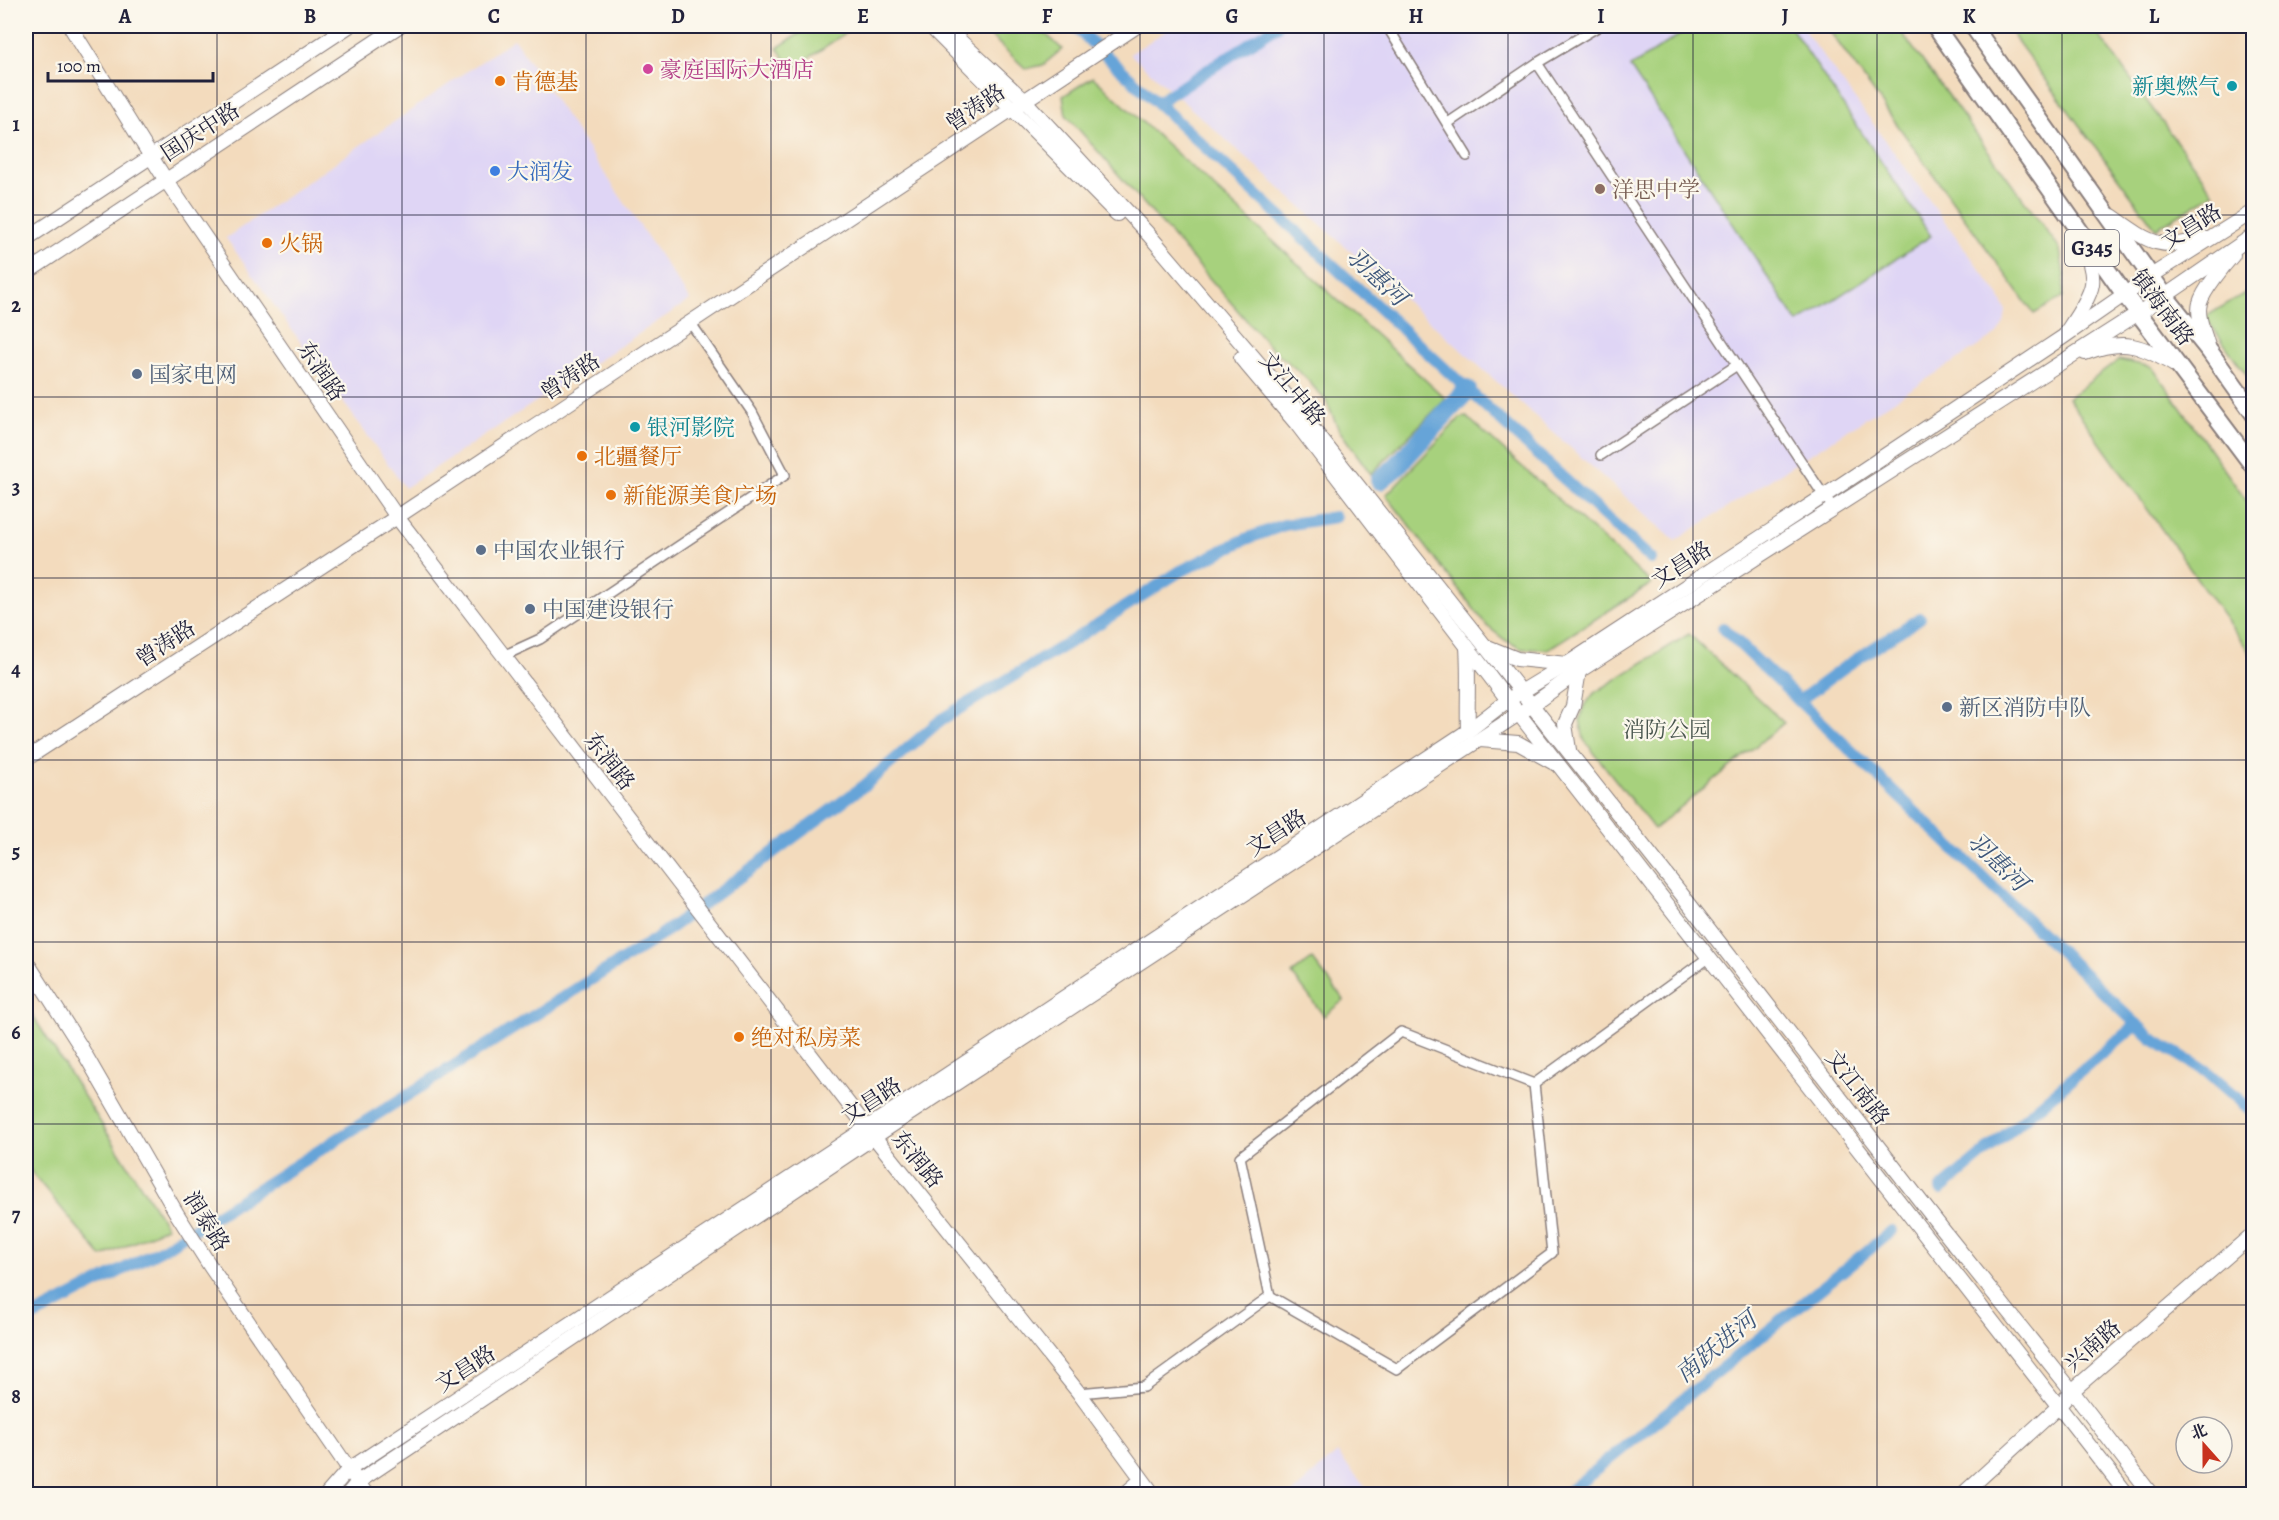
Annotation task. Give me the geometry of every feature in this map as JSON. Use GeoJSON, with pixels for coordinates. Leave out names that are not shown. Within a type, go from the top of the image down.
{"type":"FeatureCollection","features":[{"type":"Feature","properties":{"kind":"highway","name":"镇海南路"},"geometry":{"type":"LineString","coordinates":[[1935,26],[2125,295],[2253,467]]}},
{"type":"Feature","properties":{"kind":"highway","name":"镇海南路"},"geometry":{"type":"LineString","coordinates":[[1973,26],[2165,296],[2210,352],[2253,414]]}},
{"type":"Feature","properties":{"kind":"main road","name":"东润路"},"geometry":{"type":"LineString","coordinates":[[70,26],[165,179],[397,517],[870,1133],[1079,1393],[1153,1494]]}},
{"type":"Feature","properties":{"kind":"main road"},"geometry":{"type":"LineString","coordinates":[[26,239],[349,26]]}},
{"type":"Feature","properties":{"kind":"main road","name":"国庆中路"},"geometry":{"type":"LineString","coordinates":[[26,273],[399,26]]}},
{"type":"Feature","properties":{"kind":"main road"},"geometry":{"type":"LineString","coordinates":[[930,26],[1018,104]]}},
{"type":"Feature","properties":{"kind":"main road"},"geometry":{"type":"LineString","coordinates":[[944,26],[1018,104]]}},
{"type":"Feature","properties":{"kind":"main road","name":"曾涛路"},"geometry":{"type":"LineString","coordinates":[[26,759],[397,517],[1137,26]]}},
{"type":"Feature","properties":{"kind":"main road","name":"文江中路"},"geometry":{"type":"LineString","coordinates":[[1018,104],[1149,235],[1290,400],[1482,645],[1532,705]]}},
{"type":"Feature","properties":{"kind":"main road","name":"文江中路"},"geometry":{"type":"LineString","coordinates":[[1018,104],[1137,234],[1289,414],[1519,714]]}},
{"type":"Feature","properties":{"kind":"main road","name":"文昌路"},"geometry":{"type":"LineString","coordinates":[[327,1494],[348,1470],[1480,740],[1532,705],[1573,668],[1824,496],[2151,276],[2253,211]]}},
{"type":"Feature","properties":{"kind":"main road"},"geometry":{"type":"LineString","coordinates":[[2105,212],[2142,237],[2160,245],[2194,242],[2220,233]]}},
{"type":"Feature","properties":{"kind":"main road"},"geometry":{"type":"LineString","coordinates":[[2063,337],[2079,312],[2092,284],[2085,250],[2072,219]]}},
{"type":"Feature","properties":{"kind":"main road"},"geometry":{"type":"LineString","coordinates":[[2210,352],[2200,317],[2200,303],[2221,269],[2248,239]]}},
{"type":"Feature","properties":{"kind":"main road","name":"文昌路"},"geometry":{"type":"LineString","coordinates":[[348,1494],[358,1482],[870,1133],[1468,731],[1520,691],[1573,668],[1835,509],[2057,363],[2165,296],[2248,239]]}},
{"type":"Feature","properties":{"kind":"main road"},"geometry":{"type":"LineString","coordinates":[[2057,363],[2102,346],[2128,344],[2148,350],[2183,371]]}},
{"type":"Feature","properties":{"kind":"main road"},"geometry":{"type":"LineString","coordinates":[[1482,645],[1517,659],[1573,668],[1573,706],[1565,724],[1569,752]]}},
{"type":"Feature","properties":{"kind":"main road"},"geometry":{"type":"LineString","coordinates":[[1467,647],[1470,680],[1467,699],[1468,731]]}},
{"type":"Feature","properties":{"kind":"main road","name":"文江南路"},"geometry":{"type":"LineString","coordinates":[[1532,705],[1943,1230],[2072,1390],[2151,1494]]}},
{"type":"Feature","properties":{"kind":"main road","name":"文江南路"},"geometry":{"type":"LineString","coordinates":[[1519,714],[2127,1494]]}},
{"type":"Feature","properties":{"kind":"main road"},"geometry":{"type":"LineString","coordinates":[[1480,740],[1518,743],[1561,766]]}},
{"type":"Feature","properties":{"kind":"main road","name":"润泰路"},"geometry":{"type":"LineString","coordinates":[[26,961],[79,1044],[177,1214],[210,1266],[366,1494]]}},
{"type":"Feature","properties":{"kind":"main road","name":"兴南路"},"geometry":{"type":"LineString","coordinates":[[1963,1494],[2058,1407],[2072,1390],[2253,1233]]}},
{"type":"Feature","properties":{"kind":"main road"},"geometry":{"type":"LineString","coordinates":[[1125,1494],[1141,1480]]}},
{"type":"Feature","properties":{"kind":"street"},"geometry":{"type":"LineString","coordinates":[[1387,26],[1467,156]]}},
{"type":"Feature","properties":{"kind":"street"},"geometry":{"type":"LineString","coordinates":[[1448,123],[1537,63],[1599,26]]}},
{"type":"Feature","properties":{"kind":"street"},"geometry":{"type":"LineString","coordinates":[[1537,63],[1824,496],[1835,509]]}},
{"type":"Feature","properties":{"kind":"street"},"geometry":{"type":"LineString","coordinates":[[503,656],[540,639],[785,475],[752,412],[690,322]]}},
{"type":"Feature","properties":{"kind":"street"},"geometry":{"type":"LineString","coordinates":[[1601,455],[1737,365]]}},
{"type":"Feature","properties":{"kind":"street"},"geometry":{"type":"LineString","coordinates":[[1534,1084],[1709,957]]}},
{"type":"Feature","properties":{"kind":"street"},"geometry":{"type":"LineString","coordinates":[[1401,1032],[1534,1084],[1552,1253],[1397,1369],[1270,1296],[1240,1157],[1401,1032]]}},
{"type":"Feature","properties":{"kind":"street"},"geometry":{"type":"LineString","coordinates":[[1079,1393],[1144,1387],[1270,1296]]}},
{"type":"Feature","properties":{"kind":"shaded area","name":"洋思中学"},"geometry":{"type":"Polygon","coordinates":[[[1174,26],[1801,26],[1999,295],[2006,311],[2004,323],[1997,334],[1675,541],[1130,54],[1174,26]]]}},
{"type":"Feature","properties":{"kind":"shaded area"},"geometry":{"type":"Polygon","coordinates":[[[514,39],[690,300],[405,488],[226,238],[514,39]]]}},
{"type":"Feature","properties":{"kind":"shaded area"},"geometry":{"type":"Polygon","coordinates":[[[1337,1453],[1371,1494],[1292,1494],[1337,1453]]]}},
{"type":"Feature","properties":{"kind":"green space"},"geometry":{"type":"Polygon","coordinates":[[[811,26],[854,27],[793,69],[777,48],[811,26]]]}},
{"type":"Feature","properties":{"kind":"green space"},"geometry":{"type":"Polygon","coordinates":[[[980,26],[1037,26],[1062,49],[1043,65],[1026,69],[980,26]]]}},
{"type":"Feature","properties":{"kind":"green space"},"geometry":{"type":"Polygon","coordinates":[[[1693,26],[1790,26],[1931,236],[1798,323],[1630,67],[1693,26]]]}},
{"type":"Feature","properties":{"kind":"green space"},"geometry":{"type":"Polygon","coordinates":[[[1826,26],[1897,26],[2060,249],[2064,276],[2063,297],[2034,314],[1826,26]]]}},
{"type":"Feature","properties":{"kind":"green space"},"geometry":{"type":"Polygon","coordinates":[[[2006,26],[2092,26],[2214,193],[2156,229],[2006,26]]]}},
{"type":"Feature","properties":{"kind":"green space"},"geometry":{"type":"Polygon","coordinates":[[[1093,77],[1444,397],[1444,401],[1371,474],[1339,430],[1326,401],[1304,376],[1269,346],[1066,115],[1063,96],[1093,77]]]}},
{"type":"Feature","properties":{"kind":"green space"},"geometry":{"type":"Polygon","coordinates":[[[2253,288],[2253,384],[2205,317],[2253,288]]]}},
{"type":"Feature","properties":{"kind":"green space"},"geometry":{"type":"Polygon","coordinates":[[[2119,360],[2152,367],[2253,510],[2253,657],[2068,398],[2119,360]]]}},
{"type":"Feature","properties":{"kind":"green space"},"geometry":{"type":"Polygon","coordinates":[[[1467,417],[1651,584],[1548,649],[1522,649],[1505,640],[1487,626],[1386,495],[1460,418],[1467,417]]]}},
{"type":"Feature","properties":{"kind":"green space","name":"消防公园"},"geometry":{"type":"Polygon","coordinates":[[[1689,634],[1784,723],[1654,829],[1584,740],[1580,720],[1583,708],[1594,693],[1689,634]]]}},
{"type":"Feature","properties":{"kind":"green space"},"geometry":{"type":"Polygon","coordinates":[[[1312,959],[1344,1000],[1324,1016],[1292,974],[1312,959]]]}},
{"type":"Feature","properties":{"kind":"green space"},"geometry":{"type":"Polygon","coordinates":[[[26,1005],[167,1227],[102,1257],[28,1168],[26,1169],[26,1005]]]}},
{"type":"Feature","properties":{"kind":"waterway","name":"羽惠河"},"geometry":{"type":"LineString","coordinates":[[1074,26],[1651,559]]}},
{"type":"Feature","properties":{"kind":"waterway"},"geometry":{"type":"LineString","coordinates":[[1158,102],[1277,26]]}},
{"type":"Feature","properties":{"kind":"waterway"},"geometry":{"type":"LineString","coordinates":[[1380,480],[1395,468],[1467,390]]}},
{"type":"Feature","properties":{"kind":"waterway"},"geometry":{"type":"LineString","coordinates":[[26,1320],[166,1247],[654,940],[865,785],[942,719],[1070,642],[1179,572],[1246,539],[1284,525],[1335,517]]}},
{"type":"Feature","properties":{"kind":"waterway"},"geometry":{"type":"LineString","coordinates":[[1799,701],[1846,666],[1920,618]]}},
{"type":"Feature","properties":{"kind":"waterway","name":"羽惠河"},"geometry":{"type":"LineString","coordinates":[[1723,628],[2151,1038],[2206,1071],[2254,1113]]}},
{"type":"Feature","properties":{"kind":"waterway","name":"南跃进河"},"geometry":{"type":"LineString","coordinates":[[1941,1189],[2137,1024]]}},
{"type":"Feature","properties":{"kind":"waterway","name":"南跃进河"},"geometry":{"type":"LineString","coordinates":[[1566,1494],[1892,1231]]}},
{"type":"Feature","properties":{"kind":"place","name":"豪庭国际大酒店"},"geometry":{"type":"Point","coordinates":[648,69]}},
{"type":"Feature","properties":{"kind":"place","name":"肯德基"},"geometry":{"type":"Point","coordinates":[500,81]}},
{"type":"Feature","properties":{"kind":"place","name":"新奥燃气"},"geometry":{"type":"Point","coordinates":[2232,86]}},
{"type":"Feature","properties":{"kind":"place","name":"大润发"},"geometry":{"type":"Point","coordinates":[495,171]}},
{"type":"Feature","properties":{"kind":"place","name":"洋思中学"},"geometry":{"type":"Point","coordinates":[1600,189]}},
{"type":"Feature","properties":{"kind":"place","name":"火锅"},"geometry":{"type":"Point","coordinates":[267,243]}},
{"type":"Feature","properties":{"kind":"place","name":"国家电网"},"geometry":{"type":"Point","coordinates":[137,374]}},
{"type":"Feature","properties":{"kind":"place","name":"银河影院"},"geometry":{"type":"Point","coordinates":[635,427]}},
{"type":"Feature","properties":{"kind":"place","name":"北疆餐厅"},"geometry":{"type":"Point","coordinates":[582,456]}},
{"type":"Feature","properties":{"kind":"place","name":"新能源美食广场"},"geometry":{"type":"Point","coordinates":[611,495]}},
{"type":"Feature","properties":{"kind":"place","name":"中国农业银行"},"geometry":{"type":"Point","coordinates":[481,550]}},
{"type":"Feature","properties":{"kind":"place","name":"中国建设银行"},"geometry":{"type":"Point","coordinates":[530,609]}},
{"type":"Feature","properties":{"kind":"place","name":"新区消防中队"},"geometry":{"type":"Point","coordinates":[1947,707]}},
{"type":"Feature","properties":{"kind":"place","name":"绝对私房菜"},"geometry":{"type":"Point","coordinates":[739,1037]}}]}
